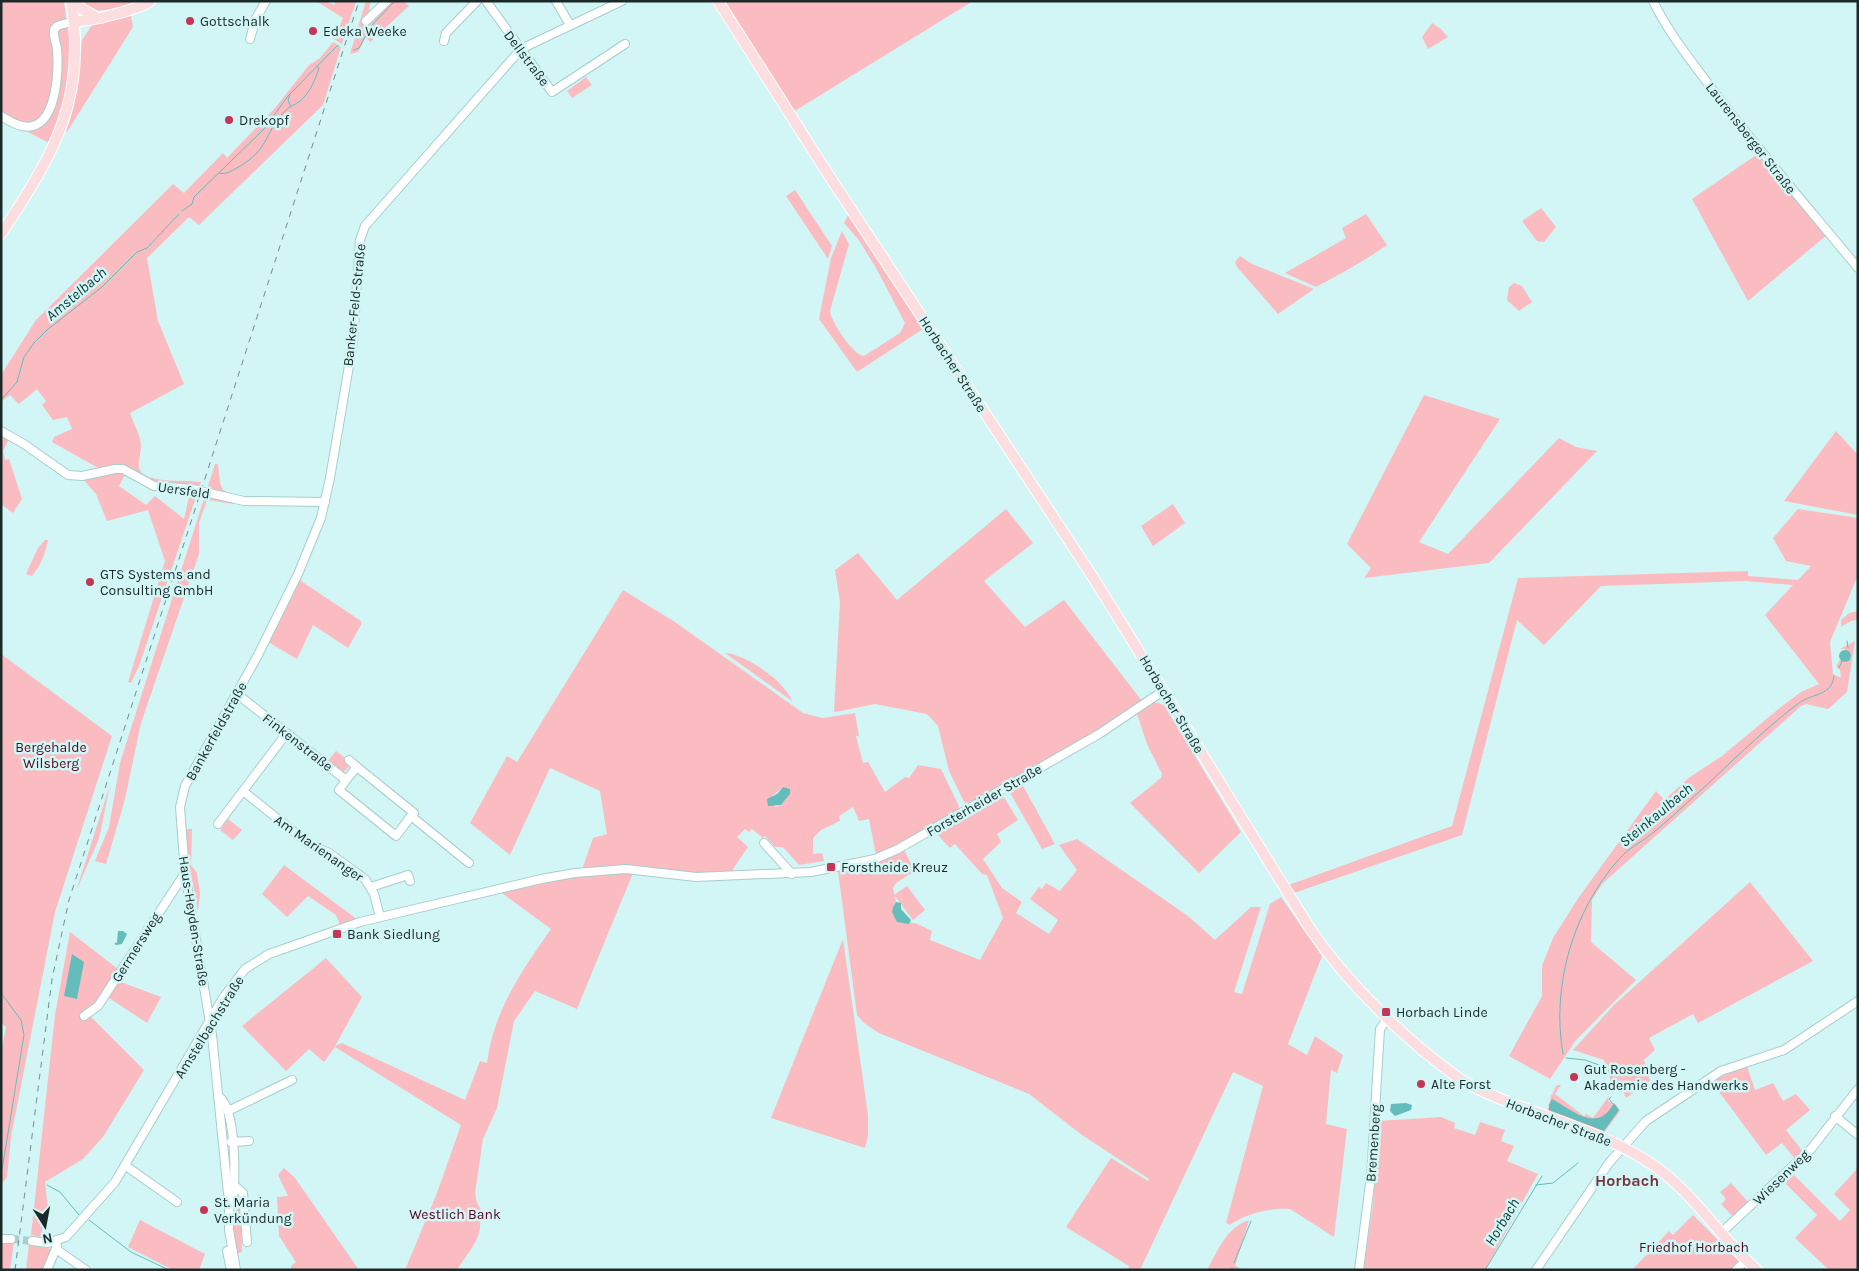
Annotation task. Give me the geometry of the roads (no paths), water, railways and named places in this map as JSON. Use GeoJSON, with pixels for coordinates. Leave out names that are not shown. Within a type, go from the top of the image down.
{"type":"FeatureCollection","features":[{"type":"Feature","properties":{"kind":"main road"},"geometry":{"type":"LineString","coordinates":[[72,1],[93,17]]}},
{"type":"Feature","properties":{"kind":"main road"},"geometry":{"type":"LineString","coordinates":[[1,234],[44,165],[62,129],[72,93],[76,47],[72,1]]}},
{"type":"Feature","properties":{"kind":"main road"},"geometry":{"type":"LineString","coordinates":[[74,21],[135,9],[150,1]]}},
{"type":"Feature","properties":{"kind":"main road","name":"Horbacher Straße"},"geometry":{"type":"LineString","coordinates":[[718,1],[1096,582],[1321,945],[1345,976],[1387,1019],[1447,1070],[1478,1090],[1622,1147],[1652,1164],[1680,1187],[1757,1270]]}},
{"type":"Feature","properties":{"kind":"main road"},"geometry":{"type":"LineString","coordinates":[[76,47],[82,32],[93,17]]}},
{"type":"Feature","properties":{"kind":"street"},"geometry":{"type":"LineString","coordinates":[[250,39],[256,18],[266,1]]}},
{"type":"Feature","properties":{"kind":"street"},"geometry":{"type":"LineString","coordinates":[[366,21],[387,1]]}},
{"type":"Feature","properties":{"kind":"street"},"geometry":{"type":"LineString","coordinates":[[444,41],[446,33],[477,1]]}},
{"type":"Feature","properties":{"kind":"street","name":"Dellstraße"},"geometry":{"type":"LineString","coordinates":[[486,1],[552,92],[625,44]]}},
{"type":"Feature","properties":{"kind":"street"},"geometry":{"type":"LineString","coordinates":[[556,1],[570,25]]}},
{"type":"Feature","properties":{"kind":"street","name":"Banker-Feld-Straße"},"geometry":{"type":"LineString","coordinates":[[257,657],[321,518],[353,342],[360,240],[365,226],[521,49],[622,1]]}},
{"type":"Feature","properties":{"kind":"street","name":"Laurensberger Straße"},"geometry":{"type":"LineString","coordinates":[[1653,1],[1672,34],[1772,167],[1858,268]]}},
{"type":"Feature","properties":{"kind":"street"},"geometry":{"type":"LineString","coordinates":[[1,116],[22,126],[32,126],[43,120],[52,105],[57,74],[57,49],[54,30],[57,26],[74,21]]}},
{"type":"Feature","properties":{"kind":"street","name":"Uersfeld"},"geometry":{"type":"LineString","coordinates":[[1,431],[24,444],[68,475],[82,476],[110,469],[119,469],[154,486],[192,489],[244,501],[325,502]]}},
{"type":"Feature","properties":{"kind":"street","name":"Bankerfeldstraße"},"geometry":{"type":"LineString","coordinates":[[180,807],[188,779],[257,657]]}},
{"type":"Feature","properties":{"kind":"street","name":"Forsterheider Straße"},"geometry":{"type":"LineString","coordinates":[[481,892],[575,873],[626,869],[696,878],[792,874],[862,862],[898,849],[1099,734],[1163,691]]}},
{"type":"Feature","properties":{"kind":"street","name":"Finkenstraße"},"geometry":{"type":"LineString","coordinates":[[237,694],[346,780],[357,767]]}},
{"type":"Feature","properties":{"kind":"street"},"geometry":{"type":"LineString","coordinates":[[218,824],[219,819],[243,791],[286,734]]}},
{"type":"Feature","properties":{"kind":"street","name":"Finkenstraße"},"geometry":{"type":"LineString","coordinates":[[349,760],[414,813],[411,816],[469,863]]}},
{"type":"Feature","properties":{"kind":"street"},"geometry":{"type":"LineString","coordinates":[[346,780],[339,790],[396,836],[411,816]]}},
{"type":"Feature","properties":{"kind":"street","name":"Am Marienanger"},"geometry":{"type":"LineString","coordinates":[[243,791],[309,844],[330,853],[365,879],[371,887],[380,917]]}},
{"type":"Feature","properties":{"kind":"street","name":"Haus-Heyden-Straße"},"geometry":{"type":"LineString","coordinates":[[180,807],[185,873],[212,1035],[230,1208],[231,1249],[236,1270]]}},
{"type":"Feature","properties":{"kind":"street"},"geometry":{"type":"LineString","coordinates":[[764,843],[792,874]]}},
{"type":"Feature","properties":{"kind":"street","name":"Germersweg"},"geometry":{"type":"LineString","coordinates":[[84,1016],[98,1006],[185,873]]}},
{"type":"Feature","properties":{"kind":"street","name":"Am Marienanger"},"geometry":{"type":"LineString","coordinates":[[371,887],[408,875],[410,881]]}},
{"type":"Feature","properties":{"kind":"street","name":"Amstelbachstraße"},"geometry":{"type":"LineString","coordinates":[[56,1246],[116,1182],[210,1020],[240,974],[258,960],[288,946],[380,917],[481,892]]}},
{"type":"Feature","properties":{"kind":"street"},"geometry":{"type":"LineString","coordinates":[[1536,1270],[1622,1147],[1646,1120],[1721,1071],[1784,1050],[1858,1001]]}},
{"type":"Feature","properties":{"kind":"street","name":"Bremenberg"},"geometry":{"type":"LineString","coordinates":[[1359,1270],[1371,1176],[1380,1029],[1387,1019]]}},
{"type":"Feature","properties":{"kind":"street"},"geometry":{"type":"LineString","coordinates":[[203,1032],[208,1031],[212,1035]]}},
{"type":"Feature","properties":{"kind":"street"},"geometry":{"type":"LineString","coordinates":[[228,1111],[292,1080]]}},
{"type":"Feature","properties":{"kind":"street","name":"Wiesenweg"},"geometry":{"type":"LineString","coordinates":[[1721,1233],[1811,1149],[1858,1089]]}},
{"type":"Feature","properties":{"kind":"street","name":"Haus-Heyden-Straße"},"geometry":{"type":"LineString","coordinates":[[218,1096],[223,1100],[228,1111],[235,1186],[230,1208]]}},
{"type":"Feature","properties":{"kind":"street"},"geometry":{"type":"LineString","coordinates":[[1836,1116],[1858,1135]]}},
{"type":"Feature","properties":{"kind":"street"},"geometry":{"type":"LineString","coordinates":[[231,1142],[249,1141]]}},
{"type":"Feature","properties":{"kind":"street"},"geometry":{"type":"LineString","coordinates":[[126,1166],[177,1202]]}},
{"type":"Feature","properties":{"kind":"street","name":"Haus-Heyden-Straße"},"geometry":{"type":"LineString","coordinates":[[235,1186],[243,1193],[247,1242]]}},
{"type":"Feature","properties":{"kind":"street"},"geometry":{"type":"LineString","coordinates":[[1,1239],[11,1239]]}},
{"type":"Feature","properties":{"kind":"street"},"geometry":{"type":"LineString","coordinates":[[32,1241],[56,1246],[86,1270]]}},
{"type":"Feature","properties":{"kind":"street"},"geometry":{"type":"LineString","coordinates":[[47,1270],[56,1246]]}},
{"type":"Feature","properties":{"kind":"street","name":"Haus-Heyden-Straße"},"geometry":{"type":"LineString","coordinates":[[231,1249],[227,1251],[231,1270]]}},
{"type":"Feature","properties":{"kind":"street"},"geometry":{"type":"LineString","coordinates":[[1736,1270],[1746,1260]]}},
{"type":"Feature","properties":{"kind":"water"},"geometry":{"type":"Polygon","coordinates":[[[1843,650],[1847,650],[1851,656],[1847,662],[1843,662],[1839,658],[1839,654],[1843,650]]]}},
{"type":"Feature","properties":{"kind":"water"},"geometry":{"type":"Polygon","coordinates":[[[783,787],[790,789],[790,794],[781,805],[768,806],[767,799],[777,794],[783,787]]]}},
{"type":"Feature","properties":{"kind":"water"},"geometry":{"type":"Polygon","coordinates":[[[896,902],[901,903],[901,909],[911,920],[909,924],[897,922],[892,912],[896,902]]]}},
{"type":"Feature","properties":{"kind":"water"},"geometry":{"type":"Polygon","coordinates":[[[118,931],[123,931],[127,934],[122,944],[116,945],[114,944],[117,942],[118,931]]]}},
{"type":"Feature","properties":{"kind":"water"},"geometry":{"type":"Polygon","coordinates":[[[72,954],[84,962],[77,999],[64,996],[72,954]]]}},
{"type":"Feature","properties":{"kind":"water"},"geometry":{"type":"Polygon","coordinates":[[[1552,1099],[1577,1114],[1593,1119],[1607,1112],[1614,1103],[1619,1110],[1604,1131],[1549,1110],[1552,1099]]]}},
{"type":"Feature","properties":{"kind":"water"},"geometry":{"type":"Polygon","coordinates":[[[1406,1103],[1412,1105],[1411,1110],[1395,1116],[1390,1111],[1391,1104],[1406,1103]]]}},
{"type":"Feature","properties":{"kind":"waterway","name":"Amstelbach"},"geometry":{"type":"LineString","coordinates":[[354,50],[359,48],[371,26],[395,1]]}},
{"type":"Feature","properties":{"kind":"waterway","name":"Amstelbach"},"geometry":{"type":"LineString","coordinates":[[182,211],[192,204],[194,197],[264,129],[288,96],[338,45]]}},
{"type":"Feature","properties":{"kind":"waterway"},"geometry":{"type":"LineString","coordinates":[[219,173],[237,168],[248,161],[261,148],[277,120],[287,109],[307,94],[319,68],[317,66]]}},
{"type":"Feature","properties":{"kind":"waterway","name":"Amstelbach"},"geometry":{"type":"LineString","coordinates":[[290,95],[288,100],[291,107]]}},
{"type":"Feature","properties":{"kind":"waterway","name":"Amstelbach"},"geometry":{"type":"LineString","coordinates":[[1,400],[17,382],[24,357],[34,343],[47,330],[102,287],[137,252],[147,248],[179,214]]}},
{"type":"Feature","properties":{"kind":"waterway","name":"Steinkaulbach"},"geometry":{"type":"LineString","coordinates":[[1847,641],[1848,648]]}},
{"type":"Feature","properties":{"kind":"waterway","name":"Steinkaulbach"},"geometry":{"type":"LineString","coordinates":[[1839,668],[1842,661]]}},
{"type":"Feature","properties":{"kind":"waterway","name":"Steinkaulbach"},"geometry":{"type":"LineString","coordinates":[[1563,1054],[1560,1028],[1563,976],[1569,950],[1578,926],[1589,902],[1603,880],[1622,855],[1664,823],[1770,726],[1799,703],[1826,691],[1830,687],[1834,676]]}},
{"type":"Feature","properties":{"kind":"waterway","name":"Amstelbach"},"geometry":{"type":"LineString","coordinates":[[1,993],[21,1020],[24,1035],[2,1170]]}},
{"type":"Feature","properties":{"kind":"waterway","name":"Steinkaulbach"},"geometry":{"type":"LineString","coordinates":[[1566,1058],[1585,1060],[1599,1065]]}},
{"type":"Feature","properties":{"kind":"waterway","name":"Steinkaulbach"},"geometry":{"type":"LineString","coordinates":[[1607,1069],[1612,1075],[1611,1092]]}},
{"type":"Feature","properties":{"kind":"waterway","name":"Steinkaulbach"},"geometry":{"type":"LineString","coordinates":[[1611,1097],[1609,1099],[1613,1104]]}},
{"type":"Feature","properties":{"kind":"waterway","name":"Horbach"},"geometry":{"type":"LineString","coordinates":[[1536,1185],[1553,1183],[1578,1163]]}},
{"type":"Feature","properties":{"kind":"waterway","name":"Horbach"},"geometry":{"type":"LineString","coordinates":[[1485,1270],[1542,1176]]}},
{"type":"Feature","properties":{"kind":"waterway","name":"Amstelbach"},"geometry":{"type":"LineString","coordinates":[[47,1185],[60,1192],[79,1215]]}},
{"type":"Feature","properties":{"kind":"waterway","name":"Amstelbach"},"geometry":{"type":"LineString","coordinates":[[89,1220],[131,1252],[169,1270]]}},
{"type":"Feature","properties":{"kind":"waterway"},"geometry":{"type":"LineString","coordinates":[[1234,1263],[1251,1221]]}},
{"type":"Feature","properties":{"kind":"tunnel"},"geometry":{"type":"LineString","coordinates":[[11,1239],[32,1241]]}},
{"type":"Feature","properties":{"kind":"railway"},"geometry":{"type":"LineString","coordinates":[[15,1270],[52,979],[69,900],[359,1]]}},
{"type":"Feature","properties":{"kind":"place","name":"Gottschalk"},"geometry":{"type":"Point","coordinates":[190,21]}},
{"type":"Feature","properties":{"kind":"place","name":"Edeka Weeke"},"geometry":{"type":"Point","coordinates":[313,31]}},
{"type":"Feature","properties":{"kind":"place","name":"Drekopf"},"geometry":{"type":"Point","coordinates":[229,120]}},
{"type":"Feature","properties":{"kind":"place","name":"GTS Systems and Consulting GmbH"},"geometry":{"type":"Point","coordinates":[90,582]}},
{"type":"Feature","properties":{"kind":"place","name":"Forstheide Kreuz"},"geometry":{"type":"Point","coordinates":[831,867]}},
{"type":"Feature","properties":{"kind":"place","name":"Bank Siedlung"},"geometry":{"type":"Point","coordinates":[337,934]}},
{"type":"Feature","properties":{"kind":"place","name":"Horbach Linde"},"geometry":{"type":"Point","coordinates":[1386,1012]}},
{"type":"Feature","properties":{"kind":"place","name":"Gut Rosenberg - Akademie des Handwerks"},"geometry":{"type":"Point","coordinates":[1574,1077]}},
{"type":"Feature","properties":{"kind":"place","name":"Alte Forst"},"geometry":{"type":"Point","coordinates":[1421,1084]}},
{"type":"Feature","properties":{"kind":"place","name":"St. Maria Verkündung"},"geometry":{"type":"Point","coordinates":[204,1210]}},
{"type":"Feature","properties":{"kind":"district","name":"Horbach"},"geometry":{"type":"Point","coordinates":[1627,1180]}},
{"type":"Feature","properties":{"kind":"park label","name":"Bergehalde Wilsberg"},"geometry":{"type":"Point","coordinates":[51,756]}},
{"type":"Feature","properties":{"kind":"park label","name":"Westlich Bank"},"geometry":{"type":"Point","coordinates":[455,1214]}},
{"type":"Feature","properties":{"kind":"park label","name":"Friedhof Horbach"},"geometry":{"type":"Point","coordinates":[1694,1247]}}]}
